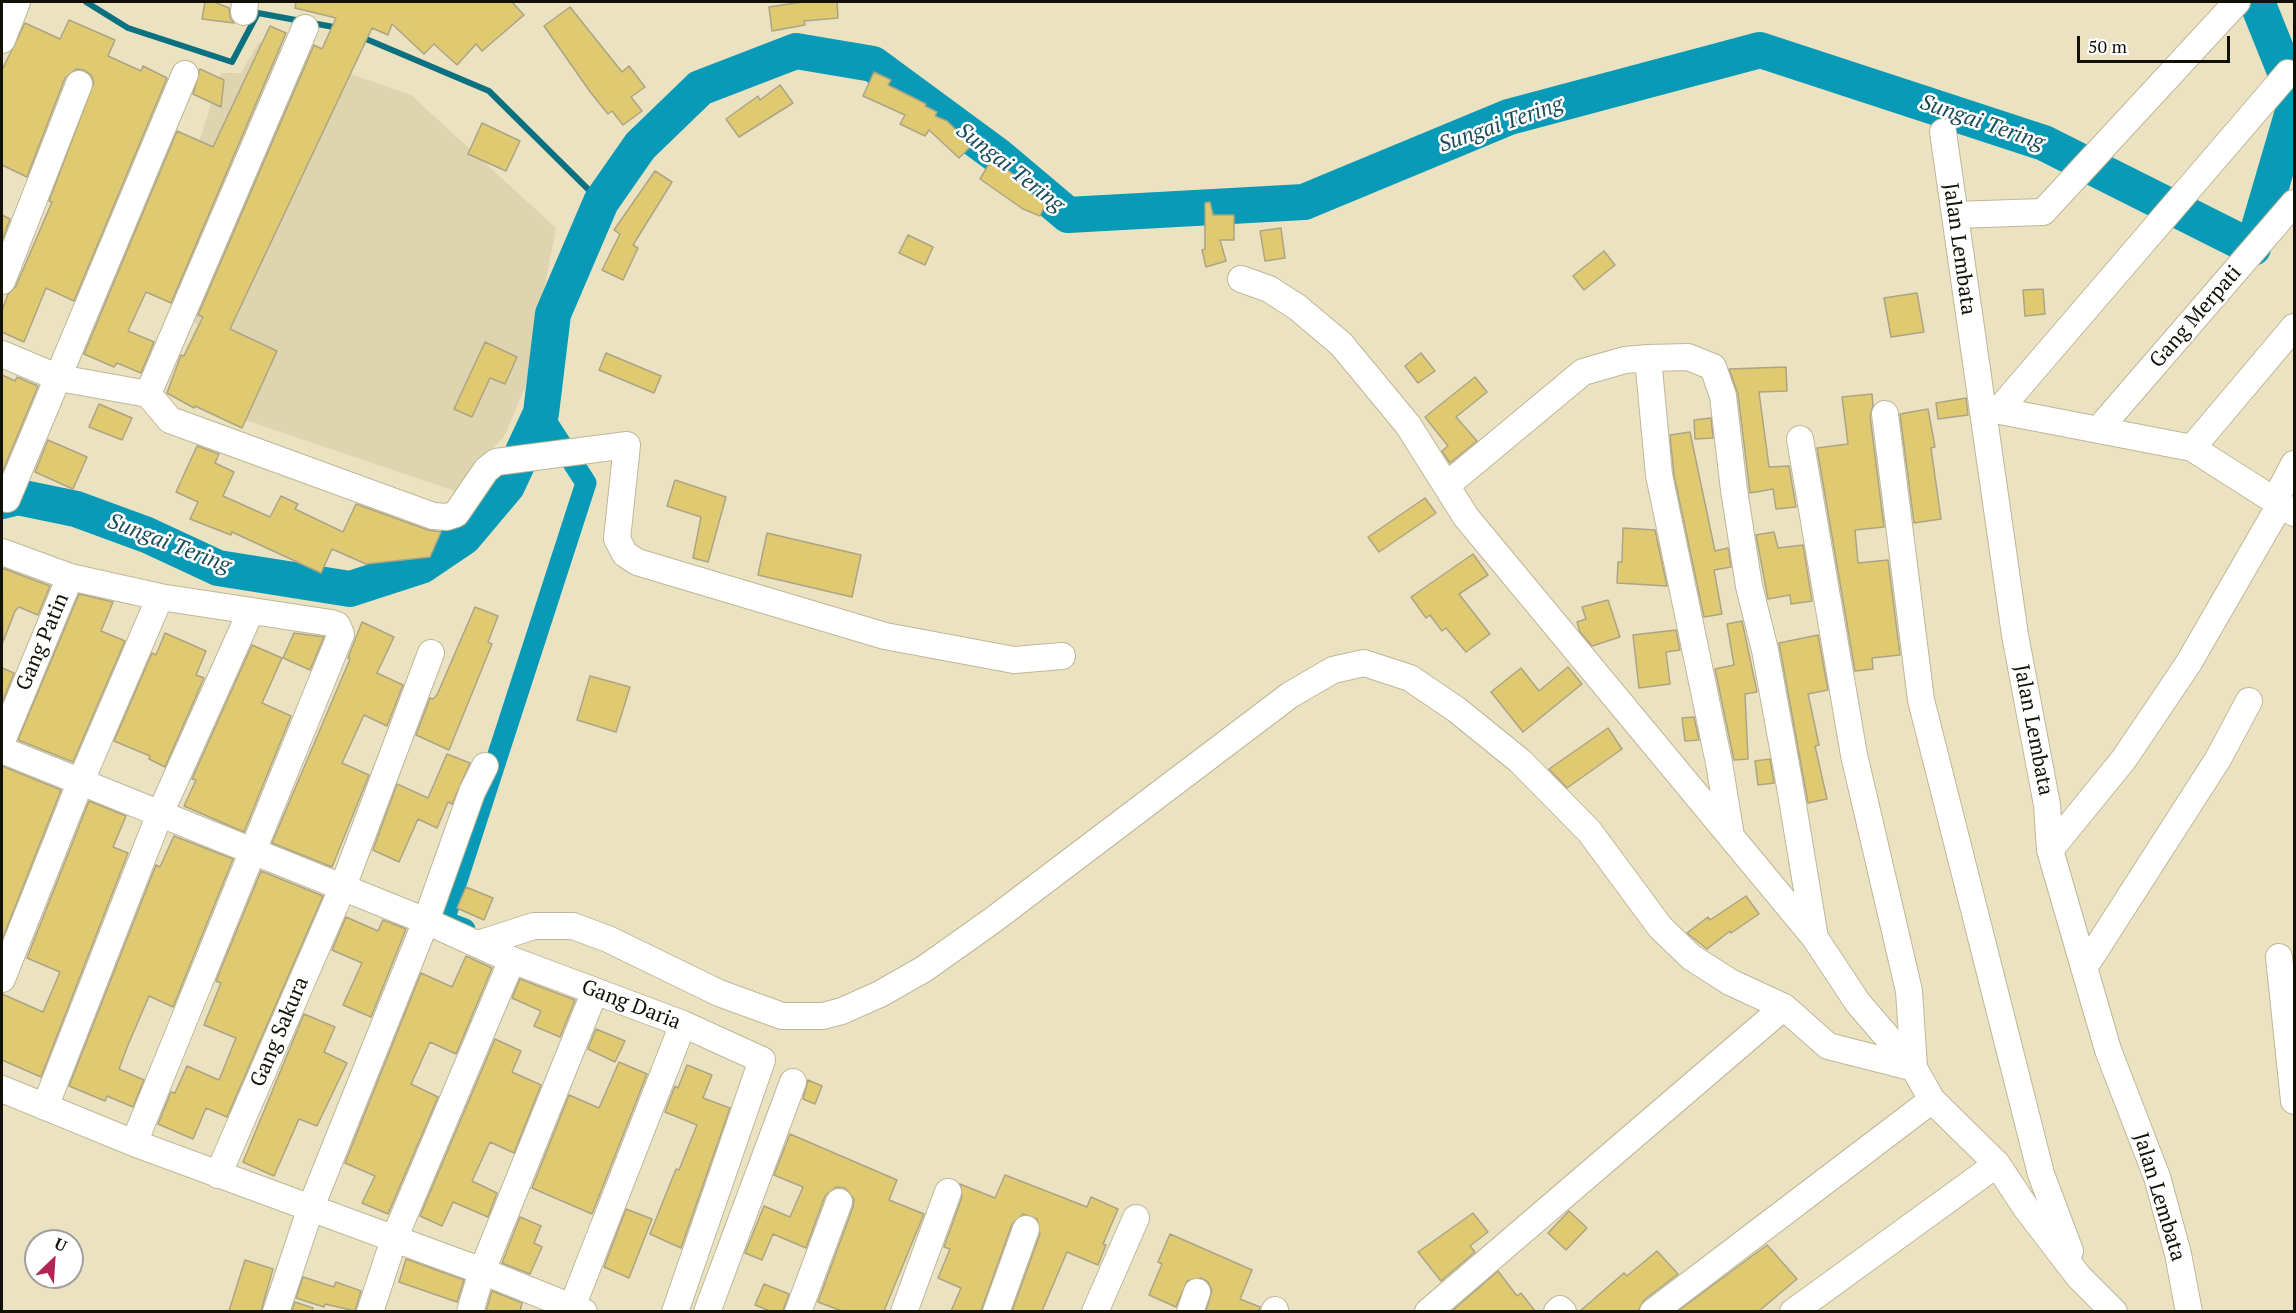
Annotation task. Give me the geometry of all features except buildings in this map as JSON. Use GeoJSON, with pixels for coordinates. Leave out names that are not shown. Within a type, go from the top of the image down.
{"type":"FeatureCollection","features":[{"type":"Feature","properties":{"kind":"street"},"geometry":{"type":"LineString","coordinates":[[2,40],[17,2]]}},
{"type":"Feature","properties":{"kind":"street"},"geometry":{"type":"LineString","coordinates":[[1955,215],[2043,213],[2237,2]]}},
{"type":"Feature","properties":{"kind":"street"},"geometry":{"type":"LineString","coordinates":[[148,394],[305,28]]}},
{"type":"Feature","properties":{"kind":"street"},"geometry":{"type":"LineString","coordinates":[[1990,409],[2288,73]]}},
{"type":"Feature","properties":{"kind":"street"},"geometry":{"type":"LineString","coordinates":[[8,500],[185,74]]}},
{"type":"Feature","properties":{"kind":"street"},"geometry":{"type":"LineString","coordinates":[[2,281],[79,84]]}},
{"type":"Feature","properties":{"kind":"street","name":"Jalan Lembata"},"geometry":{"type":"LineString","coordinates":[[1943,132],[1955,215],[1990,409],[2015,635],[2047,805],[2050,850],[2108,1050],[2157,1177],[2178,1254],[2189,1311]]}},
{"type":"Feature","properties":{"kind":"street","name":"Gang Merpati"},"geometry":{"type":"LineString","coordinates":[[2098,430],[2295,203]]}},
{"type":"Feature","properties":{"kind":"street"},"geometry":{"type":"LineString","coordinates":[[1241,279],[1269,289],[1297,307],[1341,344],[1408,425],[1466,517],[1815,938],[1858,1003],[1914,1068],[1932,1100],[1997,1164],[2079,1277],[2114,1311]]}},
{"type":"Feature","properties":{"kind":"street"},"geometry":{"type":"LineString","coordinates":[[2192,448],[2290,342]]}},
{"type":"Feature","properties":{"kind":"street"},"geometry":{"type":"LineString","coordinates":[[2,354],[58,378],[148,394],[170,420],[433,516],[447,517],[456,514],[486,470],[496,462],[627,445],[617,539],[625,554],[637,562],[885,636],[1014,660],[1062,656]]}},
{"type":"Feature","properties":{"kind":"street"},"geometry":{"type":"LineString","coordinates":[[1447,485],[1583,372],[1625,360],[1648,358],[1688,357],[1713,367],[1723,396],[1749,586],[1765,650],[1815,938]]}},
{"type":"Feature","properties":{"kind":"street"},"geometry":{"type":"LineString","coordinates":[[1648,358],[1659,475],[1719,763],[1731,836]]}},
{"type":"Feature","properties":{"kind":"street"},"geometry":{"type":"LineString","coordinates":[[1990,409],[2192,448],[2284,505]]}},
{"type":"Feature","properties":{"kind":"street"},"geometry":{"type":"LineString","coordinates":[[1885,414],[1921,700],[2041,1174],[2079,1277]]}},
{"type":"Feature","properties":{"kind":"street"},"geometry":{"type":"LineString","coordinates":[[1800,439],[1854,755],[1909,991],[1914,1068]]}},
{"type":"Feature","properties":{"kind":"street"},"geometry":{"type":"LineString","coordinates":[[2050,850],[2124,759],[2181,674],[2284,505],[2295,464]]}},
{"type":"Feature","properties":{"kind":"street"},"geometry":{"type":"LineString","coordinates":[[2,552],[70,577],[160,597],[250,613],[331,623],[337,625],[341,634],[134,1143]]}},
{"type":"Feature","properties":{"kind":"street","name":"Gang Patin"},"geometry":{"type":"LineString","coordinates":[[2,741],[70,577]]}},
{"type":"Feature","properties":{"kind":"street"},"geometry":{"type":"LineString","coordinates":[[2,979],[80,783],[160,597]]}},
{"type":"Feature","properties":{"kind":"street"},"geometry":{"type":"LineString","coordinates":[[45,1107],[159,816],[250,613]]}},
{"type":"Feature","properties":{"kind":"street","name":"Gang Sakura"},"geometry":{"type":"LineString","coordinates":[[218,1175],[342,889],[431,654]]}},
{"type":"Feature","properties":{"kind":"street"},"geometry":{"type":"LineString","coordinates":[[483,943],[534,926],[573,926],[608,939],[719,993],[782,1016],[823,1016],[843,1011],[880,994],[924,969],[1290,695],[1333,670],[1364,663],[1410,678],[1457,710],[1520,761],[1588,831],[1659,927],[1691,957],[1730,982],[1784,1007],[1828,1046],[1914,1068]]}},
{"type":"Feature","properties":{"kind":"street"},"geometry":{"type":"LineString","coordinates":[[2084,968],[2218,759],[2249,701]]}},
{"type":"Feature","properties":{"kind":"street","name":"Gang Daria"},"geometry":{"type":"LineString","coordinates":[[2,750],[159,816],[483,943],[512,960],[683,1024],[763,1061],[675,1311]]}},
{"type":"Feature","properties":{"kind":"street"},"geometry":{"type":"LineString","coordinates":[[276,1311],[311,1207],[426,921],[472,792],[485,766]]}},
{"type":"Feature","properties":{"kind":"street"},"geometry":{"type":"LineString","coordinates":[[2279,957],[2295,1101]]}},
{"type":"Feature","properties":{"kind":"street"},"geometry":{"type":"LineString","coordinates":[[370,1311],[394,1239],[512,960]]}},
{"type":"Feature","properties":{"kind":"street"},"geometry":{"type":"LineString","coordinates":[[470,1311],[482,1271],[595,991]]}},
{"type":"Feature","properties":{"kind":"street"},"geometry":{"type":"LineString","coordinates":[[1428,1311],[1784,1007]]}},
{"type":"Feature","properties":{"kind":"street"},"geometry":{"type":"LineString","coordinates":[[2,1089],[218,1175],[482,1271],[575,1310],[683,1024]]}},
{"type":"Feature","properties":{"kind":"street"},"geometry":{"type":"LineString","coordinates":[[707,1311],[793,1082]]}},
{"type":"Feature","properties":{"kind":"street"},"geometry":{"type":"LineString","coordinates":[[1653,1311],[1932,1100]]}},
{"type":"Feature","properties":{"kind":"street"},"geometry":{"type":"LineString","coordinates":[[1793,1311],[1997,1164]]}},
{"type":"Feature","properties":{"kind":"street"},"geometry":{"type":"LineString","coordinates":[[904,1311],[948,1192]]}},
{"type":"Feature","properties":{"kind":"street"},"geometry":{"type":"LineString","coordinates":[[798,1311],[839,1202]]}},
{"type":"Feature","properties":{"kind":"street"},"geometry":{"type":"LineString","coordinates":[[1095,1311],[1136,1218]]}},
{"type":"Feature","properties":{"kind":"street"},"geometry":{"type":"LineString","coordinates":[[996,1311],[1026,1229]]}},
{"type":"Feature","properties":{"kind":"street"},"geometry":{"type":"LineString","coordinates":[[1557,1311],[1560,1309],[1563,1311]]}},
{"type":"Feature","properties":{"kind":"sand"},"geometry":{"type":"Polygon","coordinates":[[[259,42],[411,95],[556,228],[525,387],[505,435],[455,491],[165,393],[197,325],[153,286],[221,73],[241,73],[259,42]]]}},
{"type":"Feature","properties":{"kind":"waterway"},"geometry":{"type":"LineString","coordinates":[[86,2],[128,28],[232,62],[258,13],[339,28]]}},
{"type":"Feature","properties":{"kind":"waterway","name":"Sungai Tering"},"geometry":{"type":"LineString","coordinates":[[2257,2],[2294,94]]}},
{"type":"Feature","properties":{"kind":"waterway"},"geometry":{"type":"LineString","coordinates":[[359,36],[489,91],[601,202]]}},
{"type":"Feature","properties":{"kind":"waterway","name":"Sungai Tering"},"geometry":{"type":"LineString","coordinates":[[2,501],[18,497],[76,509],[147,535],[218,568],[350,589],[421,566],[464,537],[507,486],[541,413],[553,314],[601,202],[640,146],[700,88],[796,51],[873,64],[998,156],[1068,215],[1304,202],[1509,117],[1760,50],[2044,143],[2253,248],[2294,108]]}},
{"type":"Feature","properties":{"kind":"waterway"},"geometry":{"type":"LineString","coordinates":[[465,929],[444,921],[586,483],[541,413]]}}]}
